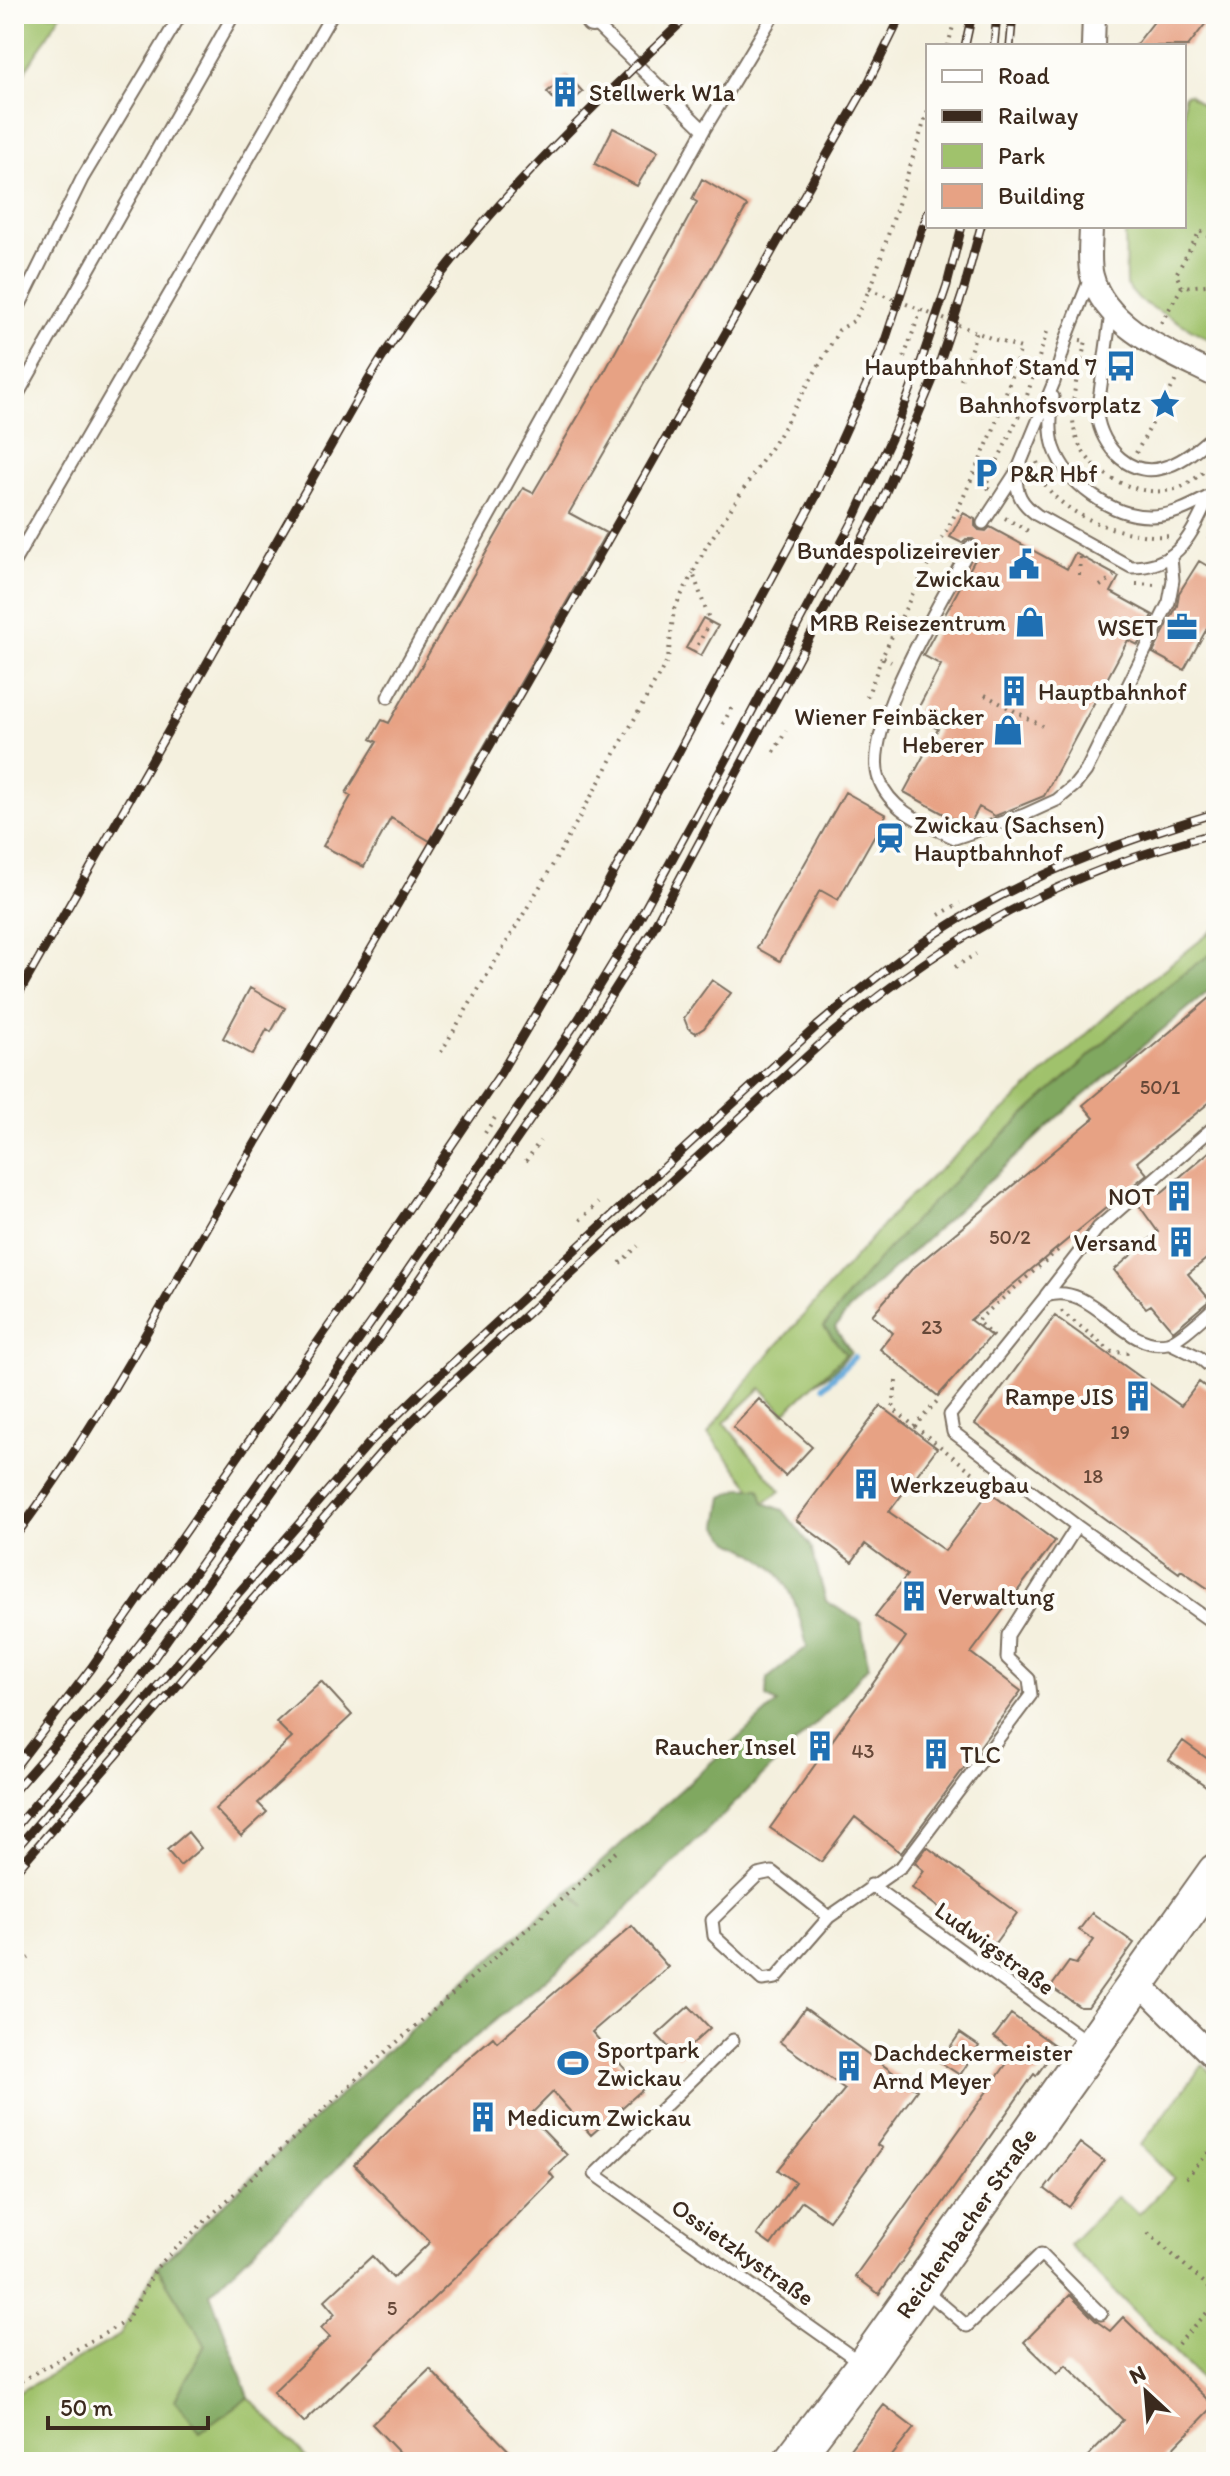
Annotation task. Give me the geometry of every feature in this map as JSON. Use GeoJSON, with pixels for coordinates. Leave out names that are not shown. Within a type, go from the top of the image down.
{"type":"FeatureCollection","features":[{"type":"Feature","properties":{"kind":"main road","name":"Reichenbacher Straße"},"geometry":{"type":"LineString","coordinates":[[791,2462],[864,2366],[1216,1872]]}},
{"type":"Feature","properties":{"kind":"street"},"geometry":{"type":"LineString","coordinates":[[1093,44],[1094,14]]}},
{"type":"Feature","properties":{"kind":"street"},"geometry":{"type":"LineString","coordinates":[[1091,228],[1091,276],[1111,312],[1130,329],[1216,376]]}},
{"type":"Feature","properties":{"kind":"street"},"geometry":{"type":"LineString","coordinates":[[1138,1982],[1216,2060]]}},
{"type":"Feature","properties":{"kind":"lane"},"geometry":{"type":"LineString","coordinates":[[14,317],[82,179],[181,14]]}},
{"type":"Feature","properties":{"kind":"lane"},"geometry":{"type":"LineString","coordinates":[[14,401],[234,14]]}},
{"type":"Feature","properties":{"kind":"lane"},"geometry":{"type":"LineString","coordinates":[[14,562],[332,14]]}},
{"type":"Feature","properties":{"kind":"lane"},"geometry":{"type":"LineString","coordinates":[[388,697],[704,130],[774,14]]}},
{"type":"Feature","properties":{"kind":"lane"},"geometry":{"type":"LineString","coordinates":[[590,16],[704,130]]}},
{"type":"Feature","properties":{"kind":"lane"},"geometry":{"type":"LineString","coordinates":[[983,523],[1016,474],[1054,382],[1067,337],[1091,276]]}},
{"type":"Feature","properties":{"kind":"lane"},"geometry":{"type":"LineString","coordinates":[[1111,312],[1097,414],[1099,430],[1109,448],[1130,464],[1154,470],[1170,466],[1216,433]]}},
{"type":"Feature","properties":{"kind":"lane"},"geometry":{"type":"LineString","coordinates":[[1054,382],[1051,422],[1054,446],[1067,472],[1090,494],[1108,504],[1153,516],[1179,512],[1213,493]]}},
{"type":"Feature","properties":{"kind":"lane"},"geometry":{"type":"LineString","coordinates":[[1016,474],[1016,490],[1023,505],[1131,567],[1148,567],[1171,557],[1187,541],[1213,493]]}},
{"type":"Feature","properties":{"kind":"lane"},"geometry":{"type":"LineString","coordinates":[[970,547],[884,718],[875,758],[879,780],[893,803],[911,817],[955,838],[1024,815],[1057,800],[1086,771],[1169,602],[1173,580],[1171,557]]}},
{"type":"Feature","properties":{"kind":"lane"},"geometry":{"type":"LineString","coordinates":[[1216,1125],[1098,1228],[950,1415],[953,1432],[1077,1526],[1216,1625]]}},
{"type":"Feature","properties":{"kind":"lane"},"geometry":{"type":"LineString","coordinates":[[1046,1296],[1060,1291],[1079,1297],[1139,1338],[1154,1344],[1170,1343],[1199,1357],[1216,1372]]}},
{"type":"Feature","properties":{"kind":"lane"},"geometry":{"type":"LineString","coordinates":[[1170,1343],[1216,1306]]}},
{"type":"Feature","properties":{"kind":"lane"},"geometry":{"type":"LineString","coordinates":[[829,1917],[772,1872],[758,1875],[712,1920],[714,1936],[762,1980],[776,1978],[829,1917],[902,1866],[1031,1695],[1029,1679],[1007,1658],[1008,1635],[1077,1526]]}},
{"type":"Feature","properties":{"kind":"lane","name":"Ludwigstraße"},"geometry":{"type":"LineString","coordinates":[[871,1885],[1092,2045]]}},
{"type":"Feature","properties":{"kind":"lane","name":"Ossietzkystraße"},"geometry":{"type":"LineString","coordinates":[[733,2040],[595,2174],[864,2366]]}},
{"type":"Feature","properties":{"kind":"lane"},"geometry":{"type":"LineString","coordinates":[[921,2286],[967,2326],[1041,2254],[1101,2314]]}},
{"type":"Feature","properties":{"kind":"path"},"geometry":{"type":"LineString","coordinates":[[948,44],[956,14]]}},
{"type":"Feature","properties":{"kind":"path"},"geometry":{"type":"LineString","coordinates":[[441,1052],[551,868],[668,659],[674,609],[706,547],[779,435],[839,330],[855,320],[869,289],[926,116]]}},
{"type":"Feature","properties":{"kind":"path"},"geometry":{"type":"LineString","coordinates":[[1182,287],[1176,274],[1200,231],[1216,241]]}},
{"type":"Feature","properties":{"kind":"path"},"geometry":{"type":"LineString","coordinates":[[1182,287],[1206,285],[1216,291]]}},
{"type":"Feature","properties":{"kind":"path"},"geometry":{"type":"LineString","coordinates":[[1173,302],[1182,287]]}},
{"type":"Feature","properties":{"kind":"path"},"geometry":{"type":"LineString","coordinates":[[867,697],[882,657],[959,507],[993,431],[1021,348],[869,289]]}},
{"type":"Feature","properties":{"kind":"path"},"geometry":{"type":"LineString","coordinates":[[904,357],[921,310]]}},
{"type":"Feature","properties":{"kind":"path"},"geometry":{"type":"LineString","coordinates":[[961,380],[977,332]]}},
{"type":"Feature","properties":{"kind":"path"},"geometry":{"type":"LineString","coordinates":[[1079,558],[1079,575]]}},
{"type":"Feature","properties":{"kind":"path"},"geometry":{"type":"LineString","coordinates":[[693,573],[710,622],[694,652]]}},
{"type":"Feature","properties":{"kind":"path"},"geometry":{"type":"LineString","coordinates":[[1100,586],[1114,576]]}},
{"type":"Feature","properties":{"kind":"path"},"geometry":{"type":"LineString","coordinates":[[882,657],[906,670]]}},
{"type":"Feature","properties":{"kind":"path"},"geometry":{"type":"LineString","coordinates":[[985,695],[1011,706],[1042,726]]}},
{"type":"Feature","properties":{"kind":"path"},"geometry":{"type":"LineString","coordinates":[[723,724],[734,703]]}},
{"type":"Feature","properties":{"kind":"path"},"geometry":{"type":"LineString","coordinates":[[774,752],[786,731]]}},
{"type":"Feature","properties":{"kind":"path"},"geometry":{"type":"LineString","coordinates":[[939,915],[960,903]]}},
{"type":"Feature","properties":{"kind":"path"},"geometry":{"type":"LineString","coordinates":[[955,967],[976,954]]}},
{"type":"Feature","properties":{"kind":"path"},"geometry":{"type":"LineString","coordinates":[[485,1133],[498,1113]]}},
{"type":"Feature","properties":{"kind":"path"},"geometry":{"type":"LineString","coordinates":[[526,1161],[540,1141]]}},
{"type":"Feature","properties":{"kind":"path"},"geometry":{"type":"LineString","coordinates":[[580,1220],[598,1203]]}},
{"type":"Feature","properties":{"kind":"path"},"geometry":{"type":"LineString","coordinates":[[620,1263],[638,1246]]}},
{"type":"Feature","properties":{"kind":"path"},"geometry":{"type":"LineString","coordinates":[[1057,1308],[1112,1352],[1138,1353]]}},
{"type":"Feature","properties":{"kind":"path"},"geometry":{"type":"LineString","coordinates":[[14,2385],[126,2321],[157,2267],[178,2245],[381,2056],[619,1849]]}},
{"type":"Feature","properties":{"kind":"path"},"geometry":{"type":"LineString","coordinates":[[14,1966],[29,1958]]}},
{"type":"Feature","properties":{"kind":"path"},"geometry":{"type":"LineString","coordinates":[[1186,2178],[1216,2144]]}},
{"type":"Feature","properties":{"kind":"path"},"geometry":{"type":"LineString","coordinates":[[1148,2233],[1216,2293]]}},
{"type":"Feature","properties":{"kind":"path"},"geometry":{"type":"LineString","coordinates":[[1178,2344],[1216,2303]]}},
{"type":"Feature","properties":{"kind":"green space"},"geometry":{"type":"Polygon","coordinates":[[[14,14],[61,14],[14,89],[14,14]]]}},
{"type":"Feature","properties":{"kind":"green space"},"geometry":{"type":"Polygon","coordinates":[[[1186,95],[1216,116],[1216,343],[1139,300],[1126,285],[1125,228],[1186,228],[1186,95]]]}},
{"type":"Feature","properties":{"kind":"green space"},"geometry":{"type":"Polygon","coordinates":[[[1216,928],[1216,951],[1161,991],[1125,1023],[976,1161],[880,1258],[824,1327],[846,1354],[784,1413],[761,1388],[724,1423],[781,1491],[764,1503],[708,1434],[758,1367],[901,1205],[1116,1007],[1216,928]]]}},
{"type":"Feature","properties":{"kind":"green space"},"geometry":{"type":"Polygon","coordinates":[[[1216,951],[1216,985],[1066,1110],[849,1310],[835,1328],[851,1352],[834,1371],[815,1384],[846,1354],[824,1327],[851,1291],[912,1223],[1128,1020],[1181,975],[1216,951]]]}},
{"type":"Feature","properties":{"kind":"green space"},"geometry":{"type":"Polygon","coordinates":[[[742,1488],[760,1488],[764,1503],[783,1510],[811,1546],[826,1601],[861,1622],[868,1666],[835,1705],[605,1930],[411,2090],[210,2293],[249,2397],[200,2432],[175,2400],[205,2344],[157,2267],[381,2056],[568,1891],[584,1907],[570,1890],[777,1703],[766,1697],[767,1679],[807,1647],[796,1605],[775,1570],[729,1540],[718,1525],[723,1497],[742,1488]]]}},
{"type":"Feature","properties":{"kind":"green space"},"geometry":{"type":"Polygon","coordinates":[[[1203,2065],[1216,2078],[1216,2394],[1069,2245],[1117,2196],[1139,2214],[1174,2178],[1141,2145],[1203,2065]]]}},
{"type":"Feature","properties":{"kind":"green space"},"geometry":{"type":"Polygon","coordinates":[[[157,2267],[205,2344],[175,2400],[200,2432],[249,2397],[310,2462],[14,2462],[14,2395],[120,2335],[157,2267]]]}},
{"type":"Feature","properties":{"kind":"building"},"geometry":{"type":"Polygon","coordinates":[[[1160,14],[1213,14],[1188,46],[1137,44],[1160,14]]]}},
{"type":"Feature","properties":{"kind":"building","name":"Stellwerk W1a"},"geometry":{"type":"Polygon","coordinates":[[[567,75],[583,92],[563,109],[547,92],[567,75]]]}},
{"type":"Feature","properties":{"kind":"building"},"geometry":{"type":"Polygon","coordinates":[[[613,128],[658,151],[637,186],[595,164],[613,128]]]}},
{"type":"Feature","properties":{"kind":"building"},"geometry":{"type":"Polygon","coordinates":[[[702,179],[747,206],[569,513],[606,533],[430,841],[391,818],[364,867],[323,846],[351,796],[346,793],[377,742],[371,739],[382,720],[389,723],[523,488],[533,493],[606,369],[697,202],[692,199],[702,179]]]}},
{"type":"Feature","properties":{"kind":"building","name":"Hauptbahnhof"},"geometry":{"type":"Polygon","coordinates":[[[963,513],[975,519],[979,530],[986,531],[990,527],[1067,569],[1075,553],[1119,577],[1111,592],[1153,615],[1138,645],[1128,640],[1044,796],[995,816],[979,807],[966,826],[904,792],[938,729],[914,716],[941,665],[923,655],[979,552],[978,543],[973,539],[962,543],[950,537],[963,513]]]}},
{"type":"Feature","properties":{"kind":"building"},"geometry":{"type":"Polygon","coordinates":[[[1199,561],[1216,571],[1216,626],[1210,623],[1184,670],[1153,653],[1177,606],[1179,593],[1199,561]]]}},
{"type":"Feature","properties":{"kind":"building"},"geometry":{"type":"Polygon","coordinates":[[[703,618],[718,626],[701,656],[686,648],[703,618]]]}},
{"type":"Feature","properties":{"kind":"building"},"geometry":{"type":"Polygon","coordinates":[[[845,792],[886,815],[838,900],[820,890],[780,961],[757,948],[845,792]]]}},
{"type":"Feature","properties":{"kind":"building"},"geometry":{"type":"Polygon","coordinates":[[[712,980],[731,993],[704,1028],[696,1033],[688,1028],[684,1018],[712,980]]]}},
{"type":"Feature","properties":{"kind":"building"},"geometry":{"type":"Polygon","coordinates":[[[250,988],[285,1008],[271,1032],[267,1029],[253,1055],[223,1038],[250,988]]]}},
{"type":"Feature","properties":{"kind":"building"},"geometry":{"type":"Polygon","coordinates":[[[1216,993],[1216,1097],[1137,1162],[1147,1174],[970,1320],[991,1336],[938,1396],[880,1349],[893,1333],[872,1315],[912,1269],[1094,1118],[1083,1105],[1216,993]]]}},
{"type":"Feature","properties":{"kind":"building"},"geometry":{"type":"Polygon","coordinates":[[[1216,1146],[1216,1251],[1188,1274],[1210,1300],[1173,1331],[1151,1305],[1146,1308],[1114,1270],[1158,1232],[1138,1204],[1157,1188],[1161,1193],[1216,1146]]]}},
{"type":"Feature","properties":{"kind":"building"},"geometry":{"type":"Polygon","coordinates":[[[1055,1316],[1181,1406],[1199,1382],[1216,1395],[1216,1594],[1181,1570],[1179,1573],[975,1424],[1055,1316]]]}},
{"type":"Feature","properties":{"kind":"building"},"geometry":{"type":"Polygon","coordinates":[[[759,1399],[812,1447],[785,1476],[733,1427],[759,1399]]]}},
{"type":"Feature","properties":{"kind":"building"},"geometry":{"type":"Polygon","coordinates":[[[881,1406],[937,1448],[889,1512],[945,1551],[989,1492],[1055,1541],[971,1653],[1021,1691],[901,1853],[855,1817],[821,1862],[770,1828],[906,1637],[875,1616],[907,1575],[865,1544],[852,1562],[796,1520],[881,1406]]]}},
{"type":"Feature","properties":{"kind":"building"},"geometry":{"type":"Polygon","coordinates":[[[321,1681],[352,1715],[258,1803],[267,1812],[241,1836],[215,1809],[292,1738],[276,1722],[321,1681]]]}},
{"type":"Feature","properties":{"kind":"building"},"geometry":{"type":"Polygon","coordinates":[[[1183,1741],[1216,1765],[1216,1793],[1169,1760],[1183,1741]]]}},
{"type":"Feature","properties":{"kind":"building"},"geometry":{"type":"Polygon","coordinates":[[[188,1832],[201,1848],[180,1866],[167,1850],[188,1832]]]}},
{"type":"Feature","properties":{"kind":"building"},"geometry":{"type":"Polygon","coordinates":[[[927,1847],[1017,1913],[992,1947],[912,1888],[924,1871],[915,1863],[927,1847]]]}},
{"type":"Feature","properties":{"kind":"building"},"geometry":{"type":"Polygon","coordinates":[[[1092,1913],[1134,1943],[1088,2007],[1080,2007],[1051,1987],[1069,1962],[1076,1964],[1094,1940],[1079,1930],[1092,1913]]]}},
{"type":"Feature","properties":{"kind":"building"},"geometry":{"type":"Polygon","coordinates":[[[632,1926],[668,1967],[592,2032],[643,2089],[591,2135],[553,2092],[529,2116],[567,2155],[549,2172],[554,2178],[304,2423],[273,2392],[330,2337],[321,2328],[335,2314],[324,2301],[372,2256],[393,2278],[430,2242],[354,2165],[418,2102],[493,2037],[497,2042],[632,1926]]]}},
{"type":"Feature","properties":{"kind":"building"},"geometry":{"type":"Polygon","coordinates":[[[689,2006],[710,2028],[678,2057],[657,2035],[689,2006]]]}},
{"type":"Feature","properties":{"kind":"building"},"geometry":{"type":"Polygon","coordinates":[[[805,2008],[917,2090],[877,2145],[882,2148],[829,2220],[802,2201],[771,2245],[757,2235],[795,2182],[778,2170],[845,2089],[780,2042],[805,2008]]]}},
{"type":"Feature","properties":{"kind":"building"},"geometry":{"type":"Polygon","coordinates":[[[1011,2014],[1057,2047],[1036,2076],[1034,2074],[879,2294],[855,2276],[1015,2052],[994,2037],[1011,2014]]]}},
{"type":"Feature","properties":{"kind":"building"},"geometry":{"type":"Polygon","coordinates":[[[960,2033],[979,2046],[960,2075],[940,2062],[960,2033]]]}},
{"type":"Feature","properties":{"kind":"building"},"geometry":{"type":"Polygon","coordinates":[[[1080,2143],[1104,2161],[1069,2207],[1045,2189],[1080,2143]]]}},
{"type":"Feature","properties":{"kind":"building"},"geometry":{"type":"Polygon","coordinates":[[[1070,2295],[1110,2331],[1123,2317],[1214,2406],[1160,2462],[1082,2462],[1123,2420],[1066,2365],[1057,2374],[1024,2342],[1070,2295]]]}},
{"type":"Feature","properties":{"kind":"building"},"geometry":{"type":"Polygon","coordinates":[[[430,2369],[520,2462],[408,2462],[372,2424],[430,2369]]]}},
{"type":"Feature","properties":{"kind":"building"},"geometry":{"type":"Polygon","coordinates":[[[884,2405],[914,2428],[887,2462],[840,2462],[884,2405]]]}},
{"type":"Feature","properties":{"kind":"waterway"},"geometry":{"type":"LineString","coordinates":[[824,1386],[854,1357]]}},
{"type":"Feature","properties":{"kind":"railway"},"geometry":{"type":"LineString","coordinates":[[14,1002],[366,384],[399,332],[435,282],[515,188],[601,99],[690,14]]}},
{"type":"Feature","properties":{"kind":"railway"},"geometry":{"type":"LineString","coordinates":[[14,1538],[114,1387],[420,866],[869,81],[902,14]]}},
{"type":"Feature","properties":{"kind":"railway"},"geometry":{"type":"LineString","coordinates":[[965,44],[972,14]]}},
{"type":"Feature","properties":{"kind":"railway"},"geometry":{"type":"LineString","coordinates":[[994,44],[997,14]]}},
{"type":"Feature","properties":{"kind":"railway"},"geometry":{"type":"LineString","coordinates":[[1010,44],[1013,14]]}},
{"type":"Feature","properties":{"kind":"railway"},"geometry":{"type":"LineString","coordinates":[[14,1769],[91,1668],[347,1300],[500,1074],[561,971],[816,496],[882,350],[926,218]]}},
{"type":"Feature","properties":{"kind":"railway"},"geometry":{"type":"LineString","coordinates":[[14,1791],[114,1677],[188,1582],[388,1299],[578,1020],[636,925],[854,519],[895,430],[920,365],[947,285],[961,228]]}},
{"type":"Feature","properties":{"kind":"railway"},"geometry":{"type":"LineString","coordinates":[[14,1829],[127,1696],[551,1090],[650,934],[880,506],[937,370],[980,228]]}},
{"type":"Feature","properties":{"kind":"railway"},"geometry":{"type":"LineString","coordinates":[[14,1851],[370,1442],[817,1026],[921,944],[969,913],[1072,863],[1216,813]]}},
{"type":"Feature","properties":{"kind":"railway"},"geometry":{"type":"LineString","coordinates":[[14,1873],[381,1452],[429,1404],[828,1037],[918,968],[1010,911],[1108,867],[1216,833]]}},
{"type":"Feature","properties":{"kind":"place","name":"Stellwerk W1a"},"geometry":{"type":"Point","coordinates":[565,92]}},
{"type":"Feature","properties":{"kind":"place","name":"Hauptbahnhof Stand 7"},"geometry":{"type":"Point","coordinates":[1121,366]}},
{"type":"Feature","properties":{"kind":"place","name":"Bahnhofsvorplatz"},"geometry":{"type":"Point","coordinates":[1165,404]}},
{"type":"Feature","properties":{"kind":"place","name":"P&R Hbf"},"geometry":{"type":"Point","coordinates":[986,473]}},
{"type":"Feature","properties":{"kind":"place","name":"Bundespolizeirevier Zwickau"},"geometry":{"type":"Point","coordinates":[1024,564]}},
{"type":"Feature","properties":{"kind":"place","name":"MRB Reisezentrum"},"geometry":{"type":"Point","coordinates":[1030,622]}},
{"type":"Feature","properties":{"kind":"place","name":"WSET"},"geometry":{"type":"Point","coordinates":[1182,627]}},
{"type":"Feature","properties":{"kind":"place","name":"Hauptbahnhof"},"geometry":{"type":"Point","coordinates":[1014,691]}},
{"type":"Feature","properties":{"kind":"place","name":"Wiener Feinbäcker Heberer"},"geometry":{"type":"Point","coordinates":[1008,730]}},
{"type":"Feature","properties":{"kind":"place","name":"Zwickau (Sachsen) Hauptbahnhof"},"geometry":{"type":"Point","coordinates":[890,838]}},
{"type":"Feature","properties":{"kind":"place","name":"NOT"},"geometry":{"type":"Point","coordinates":[1179,1196]}},
{"type":"Feature","properties":{"kind":"place","name":"Versand"},"geometry":{"type":"Point","coordinates":[1181,1242]}},
{"type":"Feature","properties":{"kind":"place","name":"Rampe JIS"},"geometry":{"type":"Point","coordinates":[1138,1396]}},
{"type":"Feature","properties":{"kind":"place","name":"Werkzeugbau"},"geometry":{"type":"Point","coordinates":[866,1484]}},
{"type":"Feature","properties":{"kind":"place","name":"Verwaltung"},"geometry":{"type":"Point","coordinates":[914,1596]}},
{"type":"Feature","properties":{"kind":"place","name":"Raucher Insel"},"geometry":{"type":"Point","coordinates":[820,1746]}},
{"type":"Feature","properties":{"kind":"place","name":"TLC"},"geometry":{"type":"Point","coordinates":[936,1754]}},
{"type":"Feature","properties":{"kind":"place","name":"Sportpark Zwickau"},"geometry":{"type":"Point","coordinates":[573,2063]}},
{"type":"Feature","properties":{"kind":"place","name":"Dachdeckermeister Arnd Meyer"},"geometry":{"type":"Point","coordinates":[849,2066]}},
{"type":"Feature","properties":{"kind":"place","name":"Medicum Zwickau"},"geometry":{"type":"Point","coordinates":[483,2117]}}]}
